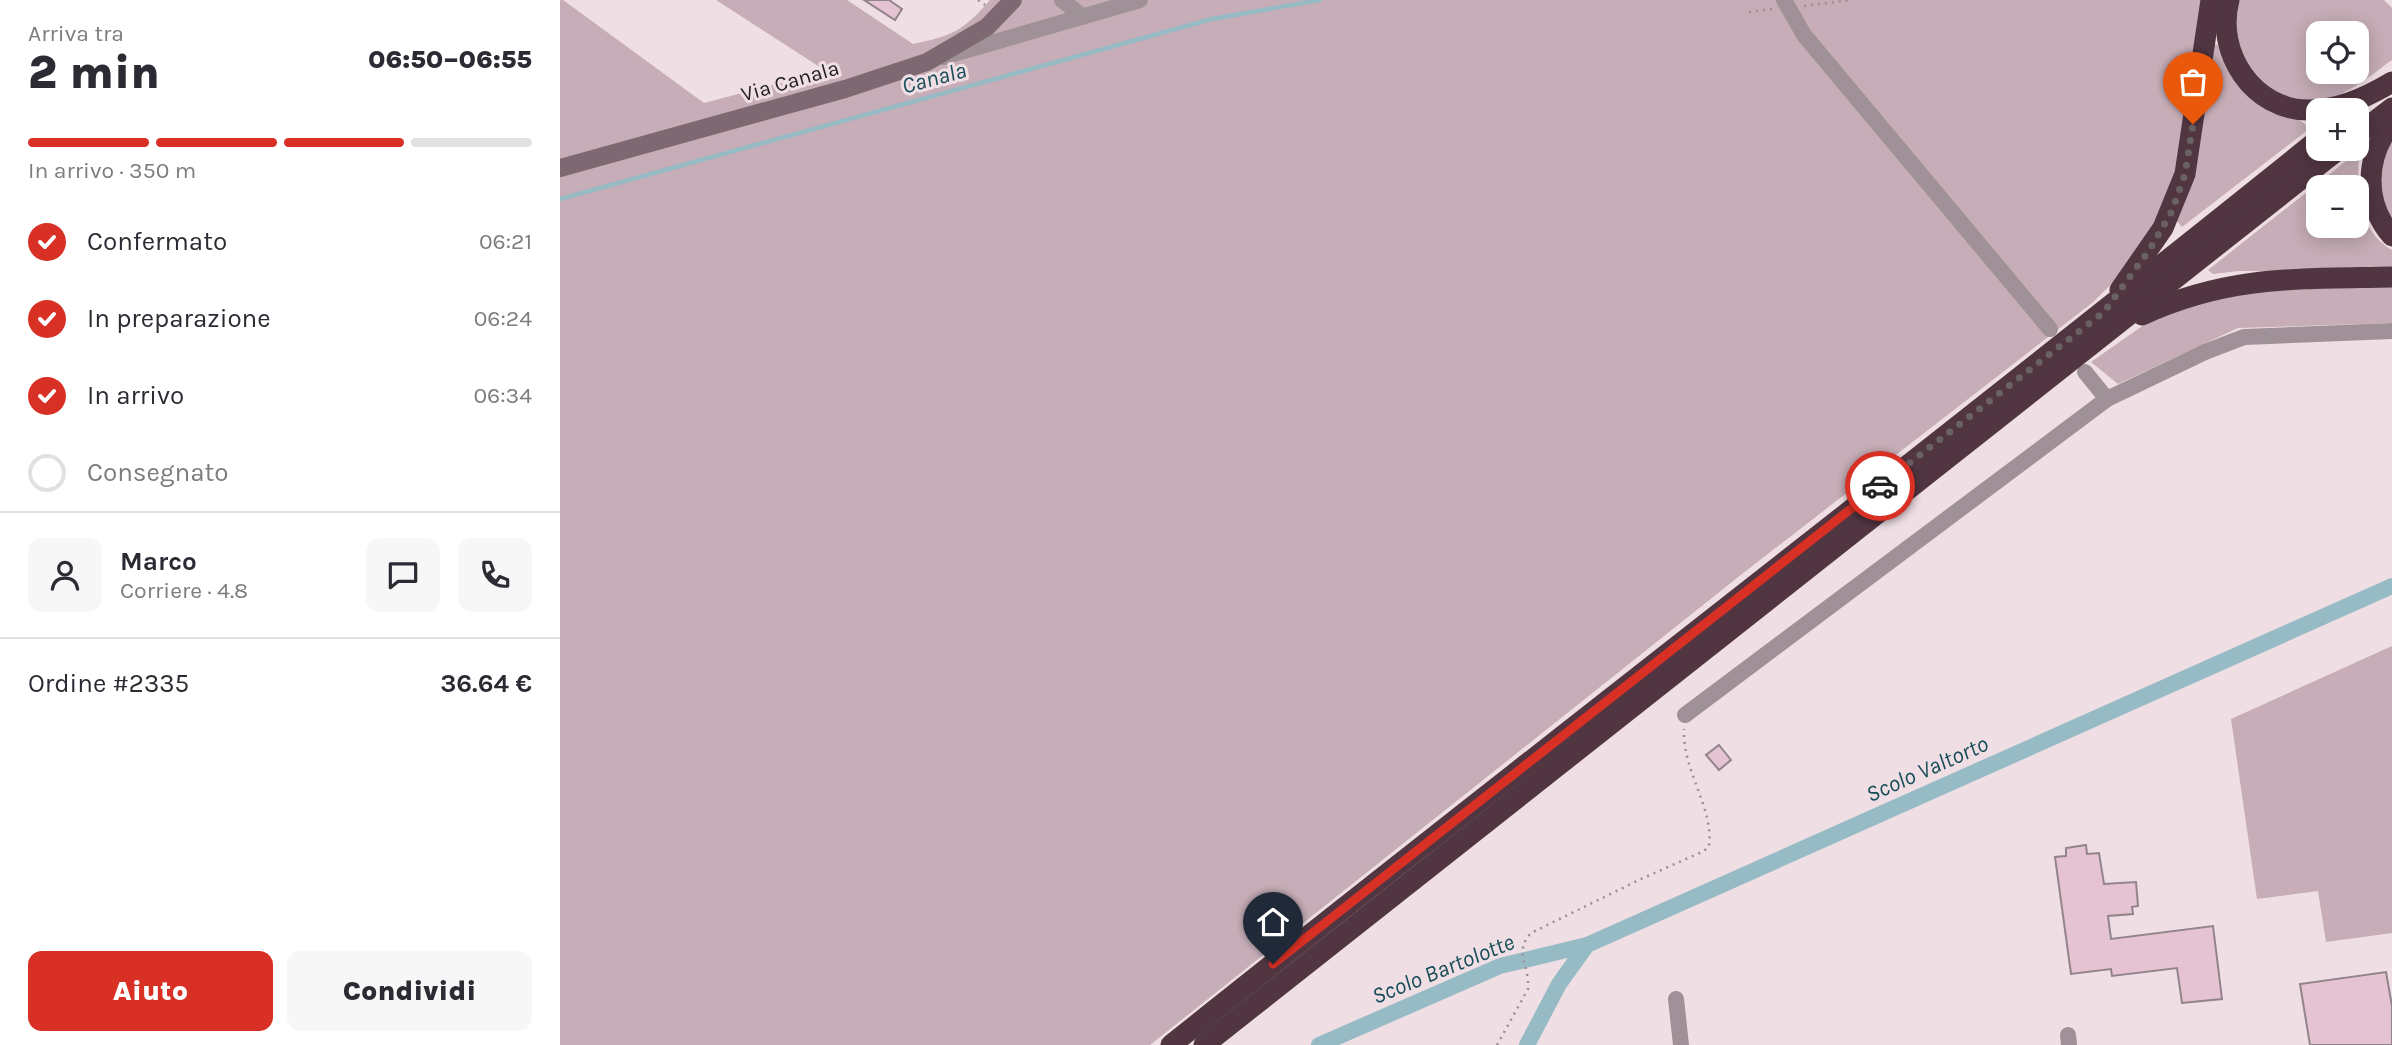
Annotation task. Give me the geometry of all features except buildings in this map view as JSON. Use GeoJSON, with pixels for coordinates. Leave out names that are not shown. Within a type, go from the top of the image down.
{"type":"FeatureCollection","features":[{"type":"Feature","properties":{"kind":"highway"},"geometry":{"type":"LineString","coordinates":[[2104,312],[2150,249],[2179,192],[2185,174],[2211,0]]}},
{"type":"Feature","properties":{"kind":"highway"},"geometry":{"type":"LineString","coordinates":[[2229,0],[2225,33],[2231,54],[2245,78],[2273,102],[2292,109],[2322,109],[2367,95],[2392,83]]}},
{"type":"Feature","properties":{"kind":"highway"},"geometry":{"type":"LineString","coordinates":[[2369,100],[2392,83]]}},
{"type":"Feature","properties":{"kind":"highway"},"geometry":{"type":"LineString","coordinates":[[2369,126],[2392,108]]}},
{"type":"Feature","properties":{"kind":"highway"},"geometry":{"type":"LineString","coordinates":[[2392,122],[2375,151],[2370,174],[2376,209],[2392,236]]}},
{"type":"Feature","properties":{"kind":"highway"},"geometry":{"type":"LineString","coordinates":[[1171,1045],[1591,712],[2104,312],[2306,149]]}},
{"type":"Feature","properties":{"kind":"highway"},"geometry":{"type":"LineString","coordinates":[[1204,1045],[2324,161]]}},
{"type":"Feature","properties":{"kind":"highway"},"geometry":{"type":"LineString","coordinates":[[2092,344],[2126,323],[2162,306],[2187,296],[2232,285],[2278,279],[2392,277]]}},
{"type":"Feature","properties":{"kind":"street","name":"Via Canala"},"geometry":{"type":"LineString","coordinates":[[560,168],[845,89],[928,62],[986,27],[1013,0]]}},
{"type":"Feature","properties":{"kind":"street"},"geometry":{"type":"LineString","coordinates":[[1062,0],[1083,17]]}},
{"type":"Feature","properties":{"kind":"street"},"geometry":{"type":"LineString","coordinates":[[928,62],[1140,0]]}},
{"type":"Feature","properties":{"kind":"street"},"geometry":{"type":"LineString","coordinates":[[1784,0],[1804,35],[2050,328]]}},
{"type":"Feature","properties":{"kind":"street"},"geometry":{"type":"LineString","coordinates":[[1685,715],[2107,399],[2205,352],[2244,337],[2392,331]]}},
{"type":"Feature","properties":{"kind":"street"},"geometry":{"type":"LineString","coordinates":[[2085,372],[2107,399]]}},
{"type":"Feature","properties":{"kind":"street"},"geometry":{"type":"LineString","coordinates":[[1676,999],[1681,1045]]}},
{"type":"Feature","properties":{"kind":"path"},"geometry":{"type":"LineString","coordinates":[[1497,1045],[1528,989],[1529,978],[1522,954],[1524,941],[1531,933],[1704,851],[1709,846],[1708,822],[1683,745],[1685,715]]}},
{"type":"Feature","properties":{"kind":"shaded area"},"geometry":{"type":"Polygon","coordinates":[[[560,0],[704,103],[826,71],[716,0],[847,0],[913,44],[956,31],[990,0],[2202,0],[2175,179],[2157,228],[2126,270],[2092,303],[1742,574],[1150,1045],[560,1045],[560,0]]]}},
{"type":"Feature","properties":{"kind":"shaded area"},"geometry":{"type":"Polygon","coordinates":[[[2238,0],[2384,0],[2392,8],[2392,60],[2369,77],[2369,21],[2306,21],[2306,84],[2359,84],[2329,98],[2306,98],[2305,101],[2288,98],[2273,91],[2248,69],[2235,38],[2234,13],[2238,0]]]}},
{"type":"Feature","properties":{"kind":"shaded area"},"geometry":{"type":"Polygon","coordinates":[[[2220,44],[2237,77],[2253,99],[2266,108],[2299,120],[2306,125],[2306,131],[2182,227],[2176,220],[2213,45],[2220,44]]]}},
{"type":"Feature","properties":{"kind":"shaded area"},"geometry":{"type":"Polygon","coordinates":[[[2392,131],[2392,231],[2375,204],[2381,144],[2392,131]]]}},
{"type":"Feature","properties":{"kind":"shaded area"},"geometry":{"type":"Polygon","coordinates":[[[2346,161],[2359,161],[2359,175],[2328,175],[2346,161]]]}},
{"type":"Feature","properties":{"kind":"shaded area"},"geometry":{"type":"Polygon","coordinates":[[[2306,193],[2306,238],[2369,238],[2369,225],[2381,242],[2392,250],[2392,270],[2239,271],[2213,274],[2208,270],[2306,193]]]}},
{"type":"Feature","properties":{"kind":"shaded area"},"geometry":{"type":"Polygon","coordinates":[[[2392,283],[2392,323],[2238,328],[2118,384],[2091,362],[2158,315],[2207,293],[2392,283]]]}},
{"type":"Feature","properties":{"kind":"shaded area"},"geometry":{"type":"Polygon","coordinates":[[[2392,646],[2392,933],[2326,942],[2318,891],[2257,899],[2231,719],[2392,646]]]}},
{"type":"Feature","properties":{"kind":"waterway","name":"Canala"},"geometry":{"type":"LineString","coordinates":[[560,199],[1212,19],[1320,0]]}},
{"type":"Feature","properties":{"kind":"waterway","name":"Scolo Valtorto"},"geometry":{"type":"LineString","coordinates":[[1527,1045],[1559,984],[1587,945],[2392,586]]}},
{"type":"Feature","properties":{"kind":"waterway","name":"Scolo Bartolotte"},"geometry":{"type":"LineString","coordinates":[[1319,1045],[1500,966],[1587,945]]}},
{"type":"Feature","properties":{"kind":"way so far"},"geometry":{"type":"LineString","coordinates":[[1880,486],[2104,312],[2150,249],[2172,211],[2185,174],[2193,124]]}},
{"type":"Feature","properties":{"kind":"route"},"geometry":{"type":"LineString","coordinates":[[1273,964],[1880,486]]}}]}
